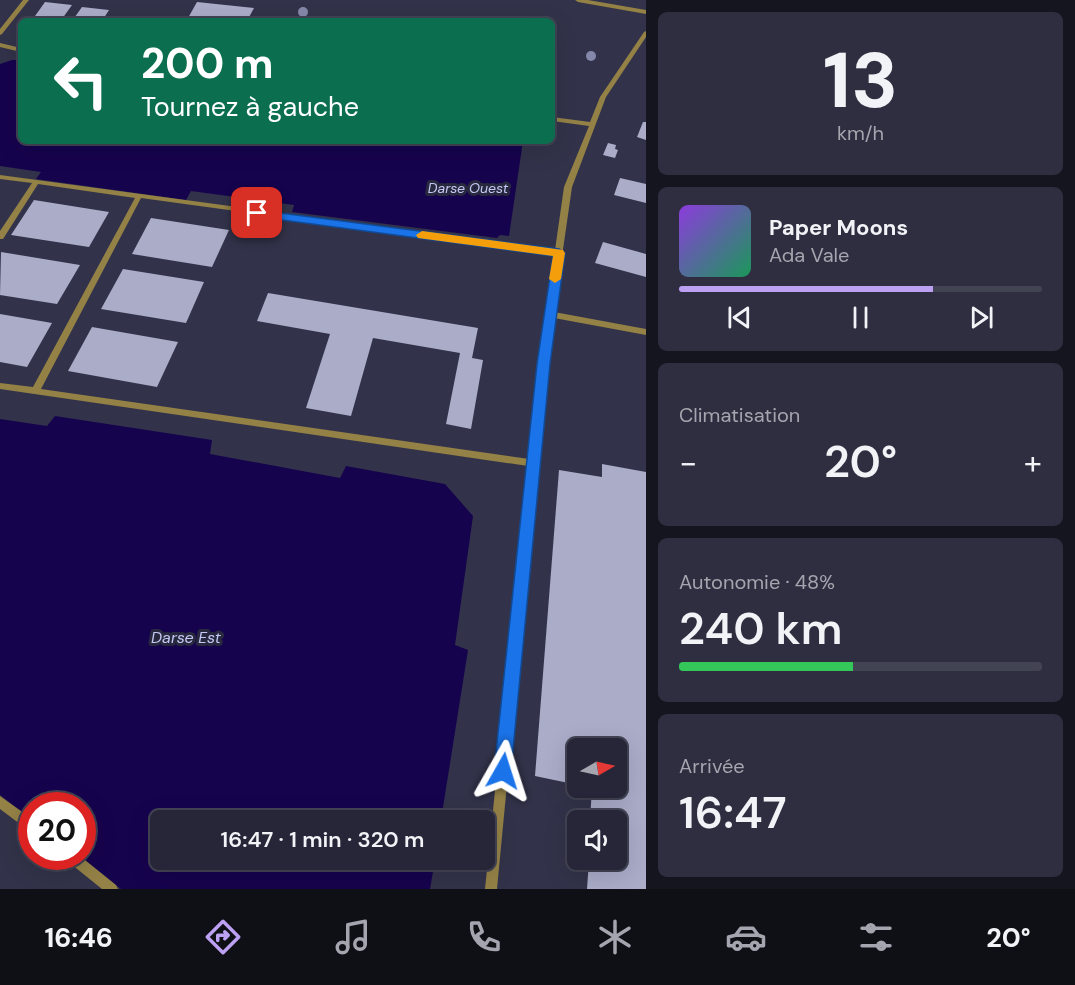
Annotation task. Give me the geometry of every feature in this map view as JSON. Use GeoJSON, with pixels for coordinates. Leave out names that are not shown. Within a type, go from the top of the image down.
{"type":"FeatureCollection","features":[{"type":"Feature","properties":{"kind":"lane"},"geometry":{"type":"LineString","coordinates":[[0,33],[26,0]]}},
{"type":"Feature","properties":{"kind":"lane"},"geometry":{"type":"LineString","coordinates":[[578,0],[646,12]]}},
{"type":"Feature","properties":{"kind":"lane"},"geometry":{"type":"LineString","coordinates":[[491,889],[533,464],[550,314],[568,187],[603,97],[646,33]]}},
{"type":"Feature","properties":{"kind":"lane"},"geometry":{"type":"LineString","coordinates":[[0,45],[18,49]]}},
{"type":"Feature","properties":{"kind":"lane"},"geometry":{"type":"LineString","coordinates":[[555,119],[592,124]]}},
{"type":"Feature","properties":{"kind":"lane"},"geometry":{"type":"LineString","coordinates":[[0,177],[559,253]]}},
{"type":"Feature","properties":{"kind":"lane"},"geometry":{"type":"LineString","coordinates":[[0,237],[36,182]]}},
{"type":"Feature","properties":{"kind":"lane"},"geometry":{"type":"LineString","coordinates":[[35,391],[139,196]]}},
{"type":"Feature","properties":{"kind":"lane"},"geometry":{"type":"LineString","coordinates":[[550,314],[646,332]]}},
{"type":"Feature","properties":{"kind":"lane"},"geometry":{"type":"LineString","coordinates":[[0,386],[533,464]]}},
{"type":"Feature","properties":{"kind":"lane"},"geometry":{"type":"LineString","coordinates":[[0,802],[18,816]]}},
{"type":"Feature","properties":{"kind":"lane"},"geometry":{"type":"LineString","coordinates":[[88,870],[112,889]]}},
{"type":"Feature","properties":{"kind":"water","name":"Darse Ouest"},"geometry":{"type":"Polygon","coordinates":[[[18,60],[18,144],[523,144],[509,236],[500,235],[497,238],[292,212],[294,205],[191,191],[186,200],[36,179],[41,172],[0,166],[0,64],[18,60]]]}},
{"type":"Feature","properties":{"kind":"water","name":"Darse Est"},"geometry":{"type":"Polygon","coordinates":[[[55,416],[212,440],[210,454],[340,478],[346,466],[445,484],[473,516],[455,645],[468,650],[443,810],[150,810],[150,870],[433,870],[430,889],[121,889],[96,869],[96,792],[18,792],[18,809],[0,795],[0,419],[47,426],[55,416]]]}},
{"type":"Feature","properties":{"kind":"building"},"geometry":{"type":"Polygon","coordinates":[[[45,2],[72,5],[63,18],[35,16],[45,2]]]}},
{"type":"Feature","properties":{"kind":"building"},"geometry":{"type":"Polygon","coordinates":[[[197,2],[254,8],[249,18],[188,18],[197,2]]]}},
{"type":"Feature","properties":{"kind":"building"},"geometry":{"type":"Polygon","coordinates":[[[82,7],[109,10],[104,18],[74,18],[82,7]]]}},
{"type":"Feature","properties":{"kind":"building"},"geometry":{"type":"Polygon","coordinates":[[[643,122],[646,122],[646,140],[637,137],[643,122]]]}},
{"type":"Feature","properties":{"kind":"building"},"geometry":{"type":"Polygon","coordinates":[[[608,143],[616,145],[615,149],[618,150],[615,158],[603,155],[608,143]]]}},
{"type":"Feature","properties":{"kind":"building"},"geometry":{"type":"Polygon","coordinates":[[[620,178],[646,184],[646,203],[614,195],[620,178]]]}},
{"type":"Feature","properties":{"kind":"building"},"geometry":{"type":"Polygon","coordinates":[[[34,200],[109,212],[89,247],[11,235],[34,200]]]}},
{"type":"Feature","properties":{"kind":"building"},"geometry":{"type":"Polygon","coordinates":[[[151,218],[229,230],[212,267],[132,254],[151,218]]]}},
{"type":"Feature","properties":{"kind":"building"},"geometry":{"type":"Polygon","coordinates":[[[603,242],[646,254],[646,277],[595,263],[603,242]]]}},
{"type":"Feature","properties":{"kind":"building"},"geometry":{"type":"Polygon","coordinates":[[[1,252],[80,265],[57,304],[0,295],[1,252]]]}},
{"type":"Feature","properties":{"kind":"building"},"geometry":{"type":"Polygon","coordinates":[[[123,269],[204,282],[186,323],[101,309],[123,269]]]}},
{"type":"Feature","properties":{"kind":"building"},"geometry":{"type":"Polygon","coordinates":[[[268,293],[478,328],[472,358],[483,360],[471,429],[446,424],[460,353],[373,338],[351,416],[306,408],[330,334],[257,321],[268,293]]]}},
{"type":"Feature","properties":{"kind":"building"},"geometry":{"type":"Polygon","coordinates":[[[0,314],[52,323],[27,367],[0,362],[0,314]]]}},
{"type":"Feature","properties":{"kind":"building"},"geometry":{"type":"Polygon","coordinates":[[[92,327],[178,342],[157,387],[68,371],[92,327]]]}},
{"type":"Feature","properties":{"kind":"building"},"geometry":{"type":"Polygon","coordinates":[[[602,464],[646,472],[646,889],[587,889],[588,870],[627,870],[627,810],[591,810],[591,798],[627,798],[627,738],[567,738],[567,783],[535,776],[559,470],[602,477],[602,464]]]}},
{"type":"Feature","properties":{"kind":"slow traffic"},"geometry":{"type":"LineString","coordinates":[[422,235],[559,253],[555,279]]}},
{"type":"Feature","properties":{"kind":"route"},"geometry":{"type":"LineString","coordinates":[[257,213],[559,253],[543,364],[503,771]]}}]}
